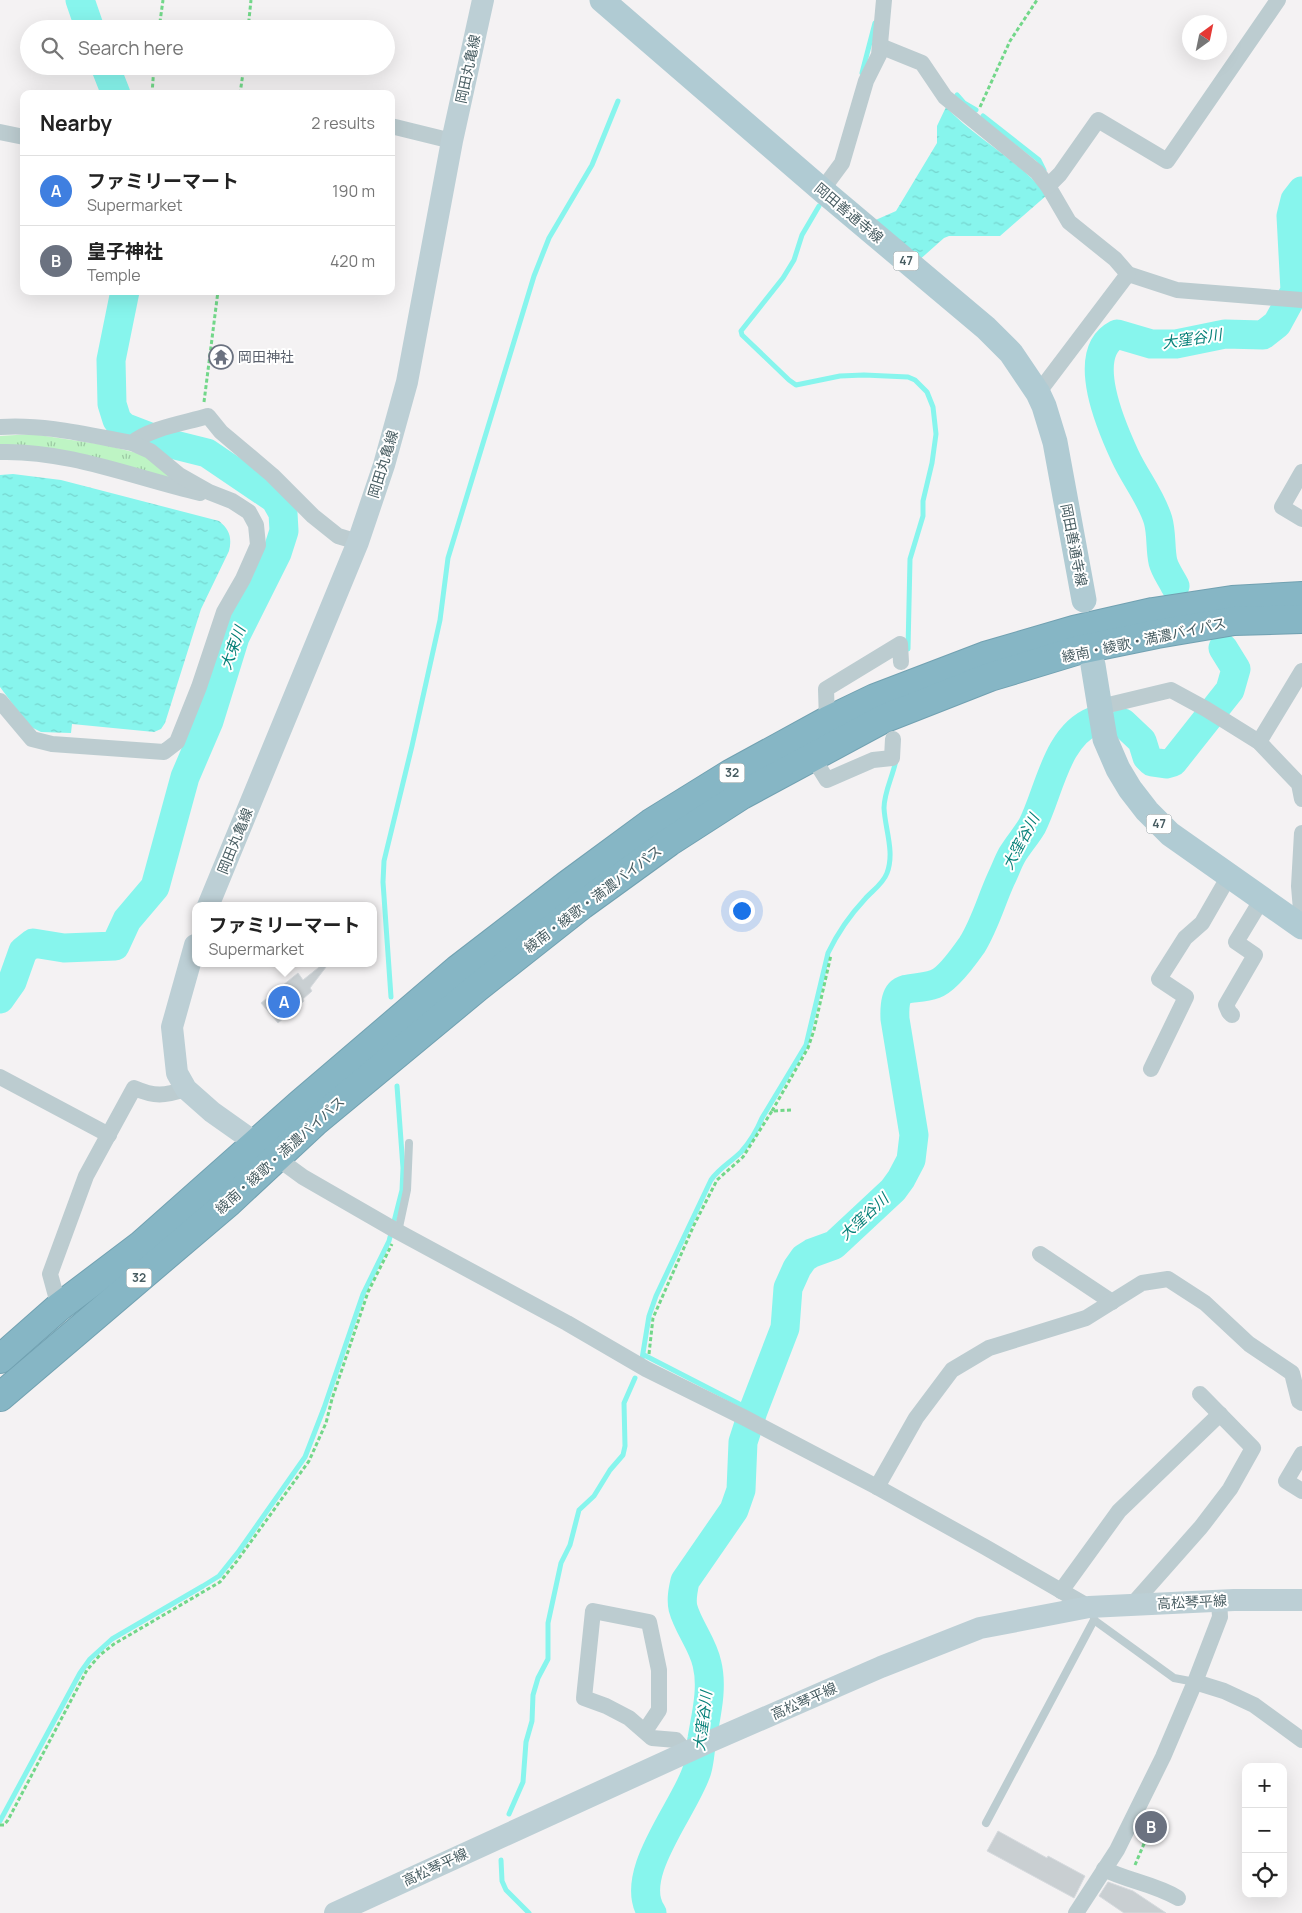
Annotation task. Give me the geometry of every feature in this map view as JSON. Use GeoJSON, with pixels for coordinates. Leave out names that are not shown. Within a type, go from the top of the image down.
{"type":"FeatureCollection","features":[{"type":"Feature","properties":{"kind":"highway","name":"綾南・綾歌・満濃バイパス"},"geometry":{"type":"LineString","coordinates":[[0,1398],[229,1202],[300,1104],[458,968],[651,823],[730,774],[827,721],[875,698],[985,656],[1074,630],[1154,612],[1232,600],[1302,596]]}},
{"type":"Feature","properties":{"kind":"highway","name":"綾南・綾歌・満濃バイパス"},"geometry":{"type":"LineString","coordinates":[[0,1359],[59,1308],[141,1245],[266,1151],[315,1122],[478,987],[582,905],[669,842],[742,795],[883,719],[990,677],[1079,650],[1157,634],[1234,621],[1302,619]]}},
{"type":"Feature","properties":{"kind":"main road","name":"岡田丸亀線"},"geometry":{"type":"LineString","coordinates":[[210,902],[358,542],[384,464],[407,382],[452,141],[483,0]]}},
{"type":"Feature","properties":{"kind":"main road","name":"岡田善通寺線"},"geometry":{"type":"LineString","coordinates":[[602,0],[822,190],[986,328],[1011,352],[1038,393],[1055,442],[1084,600]]}},
{"type":"Feature","properties":{"kind":"main road","name":"47"},"geometry":{"type":"LineString","coordinates":[[1093,665],[1105,739],[1118,769],[1147,811],[1170,834],[1302,927]]}},
{"type":"Feature","properties":{"kind":"main road"},"geometry":{"type":"LineString","coordinates":[[192,956],[172,1027],[177,1073],[186,1089],[212,1112],[266,1151]]}},
{"type":"Feature","properties":{"kind":"main road","name":"高松琴平線"},"geometry":{"type":"LineString","coordinates":[[335,1913],[696,1748],[881,1667],[980,1628],[1132,1605],[1301,1598]]}},
{"type":"Feature","properties":{"kind":"street"},"geometry":{"type":"LineString","coordinates":[[822,190],[842,163],[866,81],[880,50],[884,0]]}},
{"type":"Feature","properties":{"kind":"street"},"geometry":{"type":"LineString","coordinates":[[1048,186],[1060,174],[1098,120],[1168,161],[1278,0]]}},
{"type":"Feature","properties":{"kind":"street"},"geometry":{"type":"LineString","coordinates":[[880,50],[922,63],[945,97],[1037,172],[1048,186],[1069,222],[1115,259],[1128,274],[1177,290],[1302,300]]}},
{"type":"Feature","properties":{"kind":"street"},"geometry":{"type":"LineString","coordinates":[[395,127],[452,141]]}},
{"type":"Feature","properties":{"kind":"street"},"geometry":{"type":"LineString","coordinates":[[0,132],[20,136]]}},
{"type":"Feature","properties":{"kind":"street"},"geometry":{"type":"LineString","coordinates":[[1038,393],[1128,274]]}},
{"type":"Feature","properties":{"kind":"street"},"geometry":{"type":"LineString","coordinates":[[135,441],[160,430],[208,416],[221,432],[272,475],[312,516],[338,536],[358,542]]}},
{"type":"Feature","properties":{"kind":"street"},"geometry":{"type":"LineString","coordinates":[[0,428],[22,426],[57,429],[135,441],[179,475],[210,492],[232,501],[249,512],[256,525],[258,545],[243,579],[224,612],[199,687],[177,742],[164,752],[52,744],[32,739],[0,701]]}},
{"type":"Feature","properties":{"kind":"street"},"geometry":{"type":"LineString","coordinates":[[0,452],[40,454],[84,462],[204,494],[210,492]]}},
{"type":"Feature","properties":{"kind":"street"},"geometry":{"type":"LineString","coordinates":[[1302,472],[1282,507],[1302,519]]}},
{"type":"Feature","properties":{"kind":"street"},"geometry":{"type":"LineString","coordinates":[[827,721],[826,690],[900,644],[901,662]]}},
{"type":"Feature","properties":{"kind":"street"},"geometry":{"type":"LineString","coordinates":[[1259,742],[1302,671]]}},
{"type":"Feature","properties":{"kind":"street"},"geometry":{"type":"LineString","coordinates":[[1100,707],[1171,690],[1259,742],[1299,784],[1302,799]]}},
{"type":"Feature","properties":{"kind":"street"},"geometry":{"type":"LineString","coordinates":[[812,756],[827,780],[873,760],[892,758],[893,739]]}},
{"type":"Feature","properties":{"kind":"street"},"geometry":{"type":"LineString","coordinates":[[1302,833],[1299,886],[1302,922]]}},
{"type":"Feature","properties":{"kind":"street"},"geometry":{"type":"LineString","coordinates":[[1151,1069],[1186,997],[1159,979],[1185,938],[1202,923],[1229,876]]}},
{"type":"Feature","properties":{"kind":"street"},"geometry":{"type":"LineString","coordinates":[[1232,1015],[1226,1005],[1255,955],[1236,942],[1262,898]]}},
{"type":"Feature","properties":{"kind":"street"},"geometry":{"type":"LineString","coordinates":[[0,1077],[109,1135]]}},
{"type":"Feature","properties":{"kind":"street"},"geometry":{"type":"LineString","coordinates":[[59,1308],[50,1274],[86,1176],[134,1088],[151,1095],[168,1095],[186,1089]]}},
{"type":"Feature","properties":{"kind":"street"},"geometry":{"type":"LineString","coordinates":[[266,1151],[303,1177],[394,1230],[567,1322],[646,1369],[877,1487],[985,1547],[1092,1611]]}},
{"type":"Feature","properties":{"kind":"street"},"geometry":{"type":"LineString","coordinates":[[1040,1254],[1112,1302]]}},
{"type":"Feature","properties":{"kind":"street"},"geometry":{"type":"LineString","coordinates":[[877,1487],[916,1418],[952,1370],[989,1348],[1086,1318],[1142,1283],[1168,1280],[1205,1303],[1249,1344],[1292,1373],[1300,1401],[1302,1402]]}},
{"type":"Feature","properties":{"kind":"street"},"geometry":{"type":"LineString","coordinates":[[1132,1605],[1201,1527],[1230,1489],[1253,1448],[1200,1394]]}},
{"type":"Feature","properties":{"kind":"street"},"geometry":{"type":"LineString","coordinates":[[1061,1592],[1119,1511],[1220,1414]]}},
{"type":"Feature","properties":{"kind":"street"},"geometry":{"type":"LineString","coordinates":[[1302,1454],[1286,1481],[1302,1491]]}},
{"type":"Feature","properties":{"kind":"street"},"geometry":{"type":"LineString","coordinates":[[1076,1913],[1117,1850],[1163,1757],[1220,1617],[1219,1601]]}},
{"type":"Feature","properties":{"kind":"street"},"geometry":{"type":"LineString","coordinates":[[645,1731],[659,1710],[660,1670],[649,1622],[593,1611],[584,1698],[606,1706],[629,1718],[652,1738],[676,1740],[696,1748]]}},
{"type":"Feature","properties":{"kind":"street"},"geometry":{"type":"LineString","coordinates":[[1195,1682],[1224,1691],[1254,1705],[1302,1740]]}},
{"type":"Feature","properties":{"kind":"street"},"geometry":{"type":"LineString","coordinates":[[1104,1869],[1163,1889],[1178,1898]]}},
{"type":"Feature","properties":{"kind":"lane"},"geometry":{"type":"LineString","coordinates":[[394,1230],[407,1190],[409,1143]]}},
{"type":"Feature","properties":{"kind":"lane"},"geometry":{"type":"LineString","coordinates":[[986,1823],[1092,1611],[1174,1678],[1195,1682]]}},
{"type":"Feature","properties":{"kind":"path"},"geometry":{"type":"LineString","coordinates":[[160,20],[163,0]]}},
{"type":"Feature","properties":{"kind":"path"},"geometry":{"type":"LineString","coordinates":[[249,20],[251,0]]}},
{"type":"Feature","properties":{"kind":"path"},"geometry":{"type":"LineString","coordinates":[[974,121],[1010,41],[1037,0]]}},
{"type":"Feature","properties":{"kind":"path"},"geometry":{"type":"LineString","coordinates":[[152,90],[153,75]]}},
{"type":"Feature","properties":{"kind":"path"},"geometry":{"type":"LineString","coordinates":[[241,90],[243,75]]}},
{"type":"Feature","properties":{"kind":"path"},"geometry":{"type":"LineString","coordinates":[[208,416],[204,403],[218,295]]}},
{"type":"Feature","properties":{"kind":"path"},"geometry":{"type":"LineString","coordinates":[[648,1355],[653,1318],[694,1225],[717,1180],[743,1157],[808,1048],[814,1030],[831,955]]}},
{"type":"Feature","properties":{"kind":"path"},"geometry":{"type":"LineString","coordinates":[[772,1111],[791,1110]]}},
{"type":"Feature","properties":{"kind":"path"},"geometry":{"type":"LineString","coordinates":[[0,1825],[4,1825],[8,1820],[87,1670],[100,1655],[114,1644],[220,1582],[309,1461],[326,1423],[332,1399],[368,1292],[394,1230]]}},
{"type":"Feature","properties":{"kind":"path"},"geometry":{"type":"LineString","coordinates":[[1129,1879],[1146,1838]]}},
{"type":"Feature","properties":{"kind":"green space"},"geometry":{"type":"Polygon","coordinates":[[[32,434],[105,445],[145,455],[193,487],[0,447],[0,436],[32,434]]]}},
{"type":"Feature","properties":{"kind":"water"},"geometry":{"type":"Polygon","coordinates":[[[946,107],[971,130],[1024,171],[1047,195],[1000,236],[949,236],[944,238],[917,262],[871,222],[896,211],[937,143],[937,126],[946,107]]]}},
{"type":"Feature","properties":{"kind":"water"},"geometry":{"type":"Polygon","coordinates":[[[13,474],[61,480],[219,521],[228,531],[230,538],[229,551],[201,609],[165,723],[161,729],[154,732],[72,724],[71,733],[41,732],[29,726],[0,687],[0,475],[13,474]]]}},
{"type":"Feature","properties":{"kind":"building"},"geometry":{"type":"Polygon","coordinates":[[[319,967],[326,967],[310,988],[312,991],[303,999],[304,1001],[278,1023],[261,1003],[298,973],[303,980],[319,967]]]}},
{"type":"Feature","properties":{"kind":"building"},"geometry":{"type":"Polygon","coordinates":[[[1148,1813],[1162,1819],[1154,1838],[1140,1832],[1148,1813]]]}},
{"type":"Feature","properties":{"kind":"building"},"geometry":{"type":"Polygon","coordinates":[[[998,1831],[1085,1876],[1074,1898],[987,1851],[998,1831]]]}},
{"type":"Feature","properties":{"kind":"building"},"geometry":{"type":"Polygon","coordinates":[[[1108,1882],[1133,1891],[1166,1913],[1124,1913],[1099,1896],[1108,1882]]]}},
{"type":"Feature","properties":{"kind":"waterway","name":"大束川"},"geometry":{"type":"LineString","coordinates":[[80,0],[87,20]]}},
{"type":"Feature","properties":{"kind":"waterway"},"geometry":{"type":"LineString","coordinates":[[862,73],[875,23]]}},
{"type":"Feature","properties":{"kind":"waterway","name":"大束川"},"geometry":{"type":"LineString","coordinates":[[109,75],[114,90]]}},
{"type":"Feature","properties":{"kind":"waterway"},"geometry":{"type":"LineString","coordinates":[[957,95],[964,103],[976,110]]}},
{"type":"Feature","properties":{"kind":"waterway"},"geometry":{"type":"LineString","coordinates":[[391,997],[383,882],[384,861],[440,620],[448,558],[534,276],[549,238],[592,165],[618,101]]}},
{"type":"Feature","properties":{"kind":"waterway"},"geometry":{"type":"LineString","coordinates":[[983,116],[1039,160],[1044,170]]}},
{"type":"Feature","properties":{"kind":"waterway","name":"大窪谷川"},"geometry":{"type":"LineString","coordinates":[[1175,586],[1163,562],[1161,536],[1155,512],[1125,456],[1107,410],[1099,374],[1100,358],[1106,344],[1117,334],[1151,344],[1176,344],[1225,334],[1263,335],[1277,324],[1295,291],[1291,216],[1295,200],[1302,191]]}},
{"type":"Feature","properties":{"kind":"waterway"},"geometry":{"type":"LineString","coordinates":[[819,206],[802,235],[794,260],[783,278],[741,331],[742,335],[796,385],[840,376],[908,377],[915,380],[927,392],[933,407],[936,434],[932,463],[923,501],[923,516],[910,559],[908,649]]}},
{"type":"Feature","properties":{"kind":"waterway","name":"大束川"},"geometry":{"type":"LineString","coordinates":[[0,999],[12,982],[23,951],[33,943],[64,948],[115,946],[127,920],[155,887],[185,777],[209,721],[235,637],[277,553],[284,531],[283,513],[275,499],[207,453],[163,442],[124,427],[117,420],[112,404],[111,360],[124,295]]}},
{"type":"Feature","properties":{"kind":"waterway","name":"大窪谷川"},"geometry":{"type":"LineString","coordinates":[[1123,723],[1142,741],[1147,757],[1152,762],[1166,764],[1173,762],[1230,690],[1236,669],[1223,648]]}},
{"type":"Feature","properties":{"kind":"waterway","name":"大窪谷川"},"geometry":{"type":"LineString","coordinates":[[652,1913],[646,1897],[647,1880],[652,1861],[697,1770],[708,1702],[709,1673],[702,1649],[683,1608],[684,1584],[734,1510],[741,1490],[743,1442],[785,1328],[788,1288],[804,1258],[834,1245],[893,1190],[901,1179],[911,1160],[914,1135],[895,1019],[897,998],[904,990],[940,982],[969,949],[981,929],[997,887],[1014,851],[1032,826],[1062,752],[1081,728],[1094,721]]}},
{"type":"Feature","properties":{"kind":"waterway"},"geometry":{"type":"LineString","coordinates":[[642,1359],[649,1316],[656,1296],[711,1180],[747,1144],[806,1045],[828,953],[850,918],[880,884],[887,873],[890,849],[884,802],[896,760]]}},
{"type":"Feature","properties":{"kind":"waterway"},"geometry":{"type":"LineString","coordinates":[[0,1821],[80,1673],[90,1659],[112,1639],[219,1576],[239,1551],[305,1457],[363,1294],[389,1241],[402,1190],[403,1168],[397,1086]]}},
{"type":"Feature","properties":{"kind":"waterway"},"geometry":{"type":"LineString","coordinates":[[644,1355],[753,1411]]}},
{"type":"Feature","properties":{"kind":"waterway"},"geometry":{"type":"LineString","coordinates":[[509,1814],[523,1782],[526,1742],[532,1721],[533,1695],[538,1678],[548,1659],[548,1623],[561,1563],[570,1545],[579,1510],[594,1496],[610,1470],[623,1455],[625,1446],[624,1403],[635,1378]]}},
{"type":"Feature","properties":{"kind":"waterway"},"geometry":{"type":"LineString","coordinates":[[501,1860],[502,1881],[506,1890],[529,1913]]}},
{"type":"Feature","properties":{"kind":"place","name":"岡田神社"},"geometry":{"type":"Point","coordinates":[221,357]}},
{"type":"Feature","properties":{"kind":"place","name":"ファミリーマート"},"geometry":{"type":"Point","coordinates":[284,1002]}},
{"type":"Feature","properties":{"kind":"place","name":"皇子神社"},"geometry":{"type":"Point","coordinates":[1151,1827]}}]}
